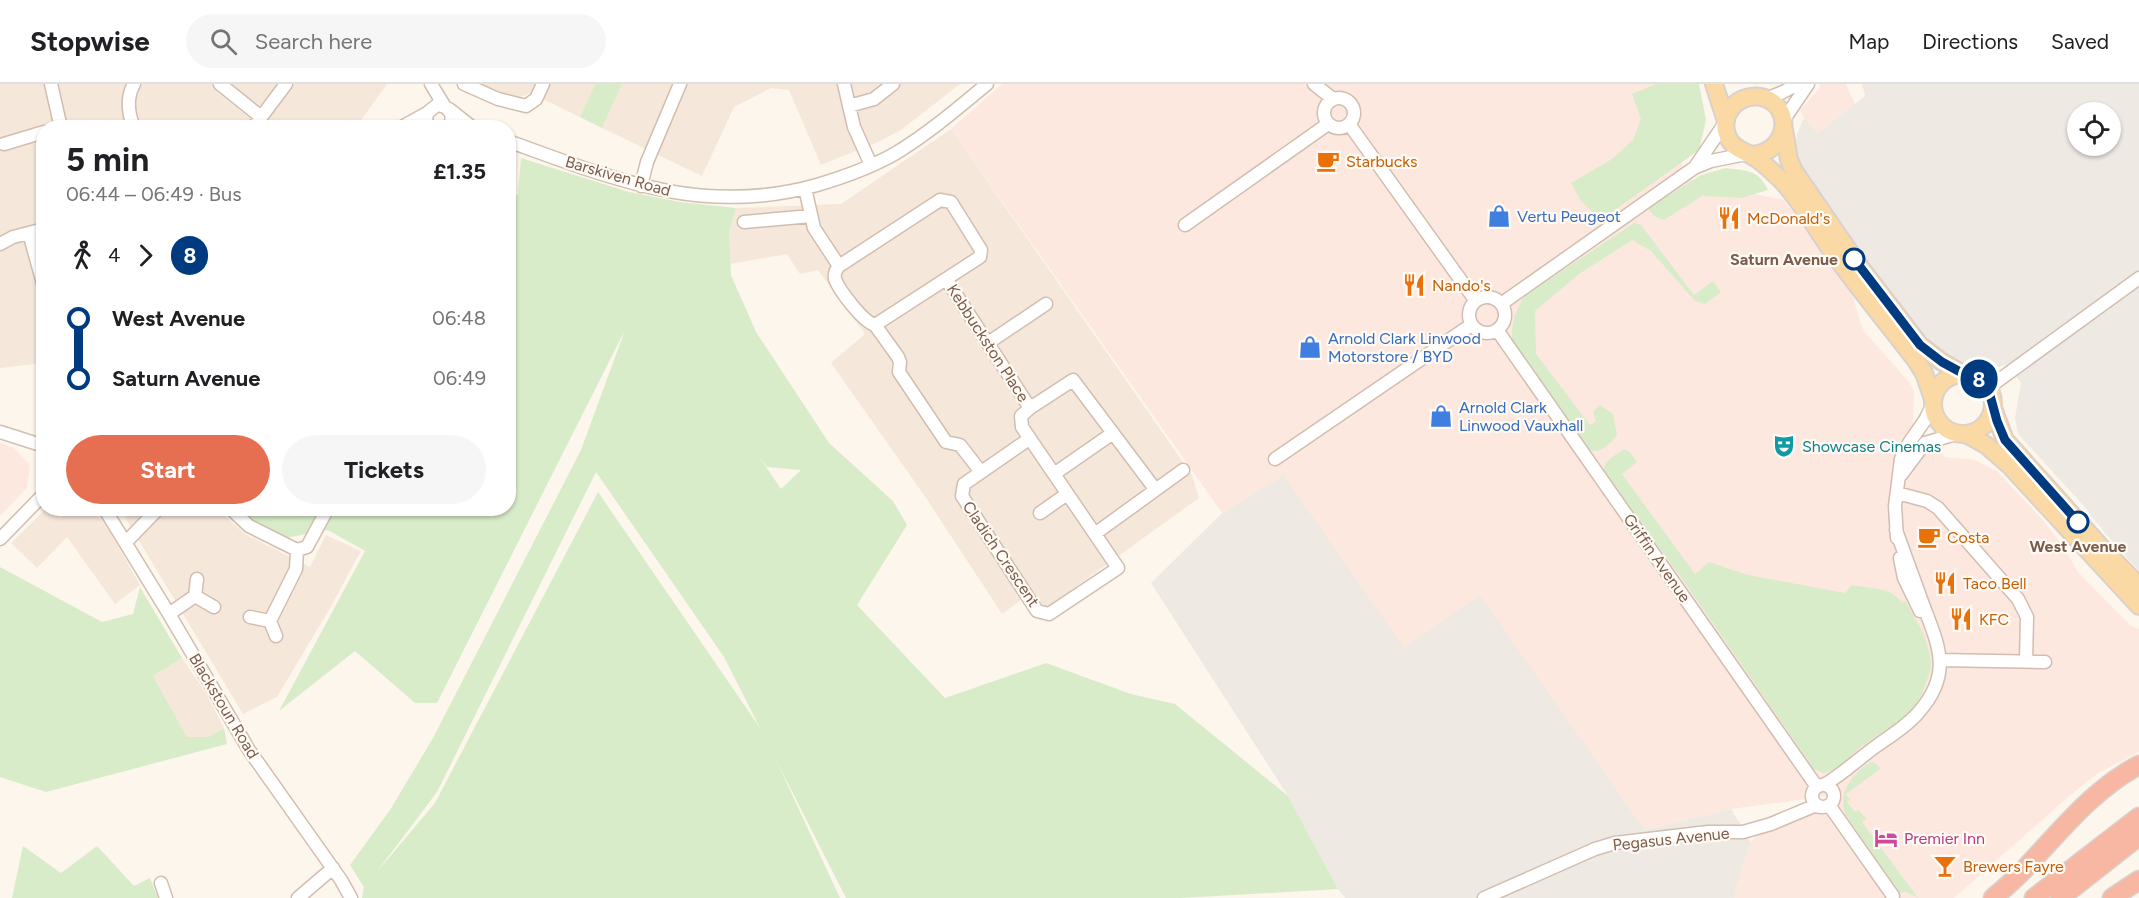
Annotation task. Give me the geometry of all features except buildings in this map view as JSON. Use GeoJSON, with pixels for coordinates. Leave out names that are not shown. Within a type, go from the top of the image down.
{"type":"FeatureCollection","features":[{"type":"Feature","properties":{"kind":"highway"},"geometry":{"type":"LineString","coordinates":[[1993,898],[2030,864],[2086,803],[2121,775],[2139,765]]}},
{"type":"Feature","properties":{"kind":"highway"},"geometry":{"type":"LineString","coordinates":[[2034,898],[2139,817]]}},
{"type":"Feature","properties":{"kind":"highway"},"geometry":{"type":"LineString","coordinates":[[2060,898],[2139,836]]}},
{"type":"Feature","properties":{"kind":"highway"},"geometry":{"type":"LineString","coordinates":[[2112,898],[2139,880]]}},
{"type":"Feature","properties":{"kind":"main road"},"geometry":{"type":"LineString","coordinates":[[1714,84],[1728,139],[1734,147],[1749,154],[1782,181],[1848,272],[1916,359],[1924,373],[1933,402],[1934,414],[1939,423],[1946,430],[1986,445],[2010,466],[2139,606]]}},
{"type":"Feature","properties":{"kind":"main road"},"geometry":{"type":"LineString","coordinates":[[1740,84],[1777,107],[1783,123],[1789,160],[1794,171],[1857,263],[1920,345],[1942,362],[1982,381],[1992,397],[1993,408],[2005,440],[2139,586]]}},
{"type":"Feature","properties":{"kind":"main road"},"geometry":{"type":"LineString","coordinates":[[1725,122],[1729,112],[1742,99],[1763,98]]}},
{"type":"Feature","properties":{"kind":"main road"},"geometry":{"type":"LineString","coordinates":[[1749,154],[1761,154],[1778,143],[1783,123]]}},
{"type":"Feature","properties":{"kind":"main road"},"geometry":{"type":"LineString","coordinates":[[1933,402],[1939,386],[1946,379],[1964,374]]}},
{"type":"Feature","properties":{"kind":"main road"},"geometry":{"type":"LineString","coordinates":[[1961,434],[1976,432],[1984,426],[1993,408]]}},
{"type":"Feature","properties":{"kind":"street"},"geometry":{"type":"LineString","coordinates":[[51,84],[59,120]]}},
{"type":"Feature","properties":{"kind":"street"},"geometry":{"type":"LineString","coordinates":[[130,120],[129,102],[134,84]]}},
{"type":"Feature","properties":{"kind":"street"},"geometry":{"type":"LineString","coordinates":[[220,84],[261,117]]}},
{"type":"Feature","properties":{"kind":"street"},"geometry":{"type":"LineString","coordinates":[[259,120],[286,84]]}},
{"type":"Feature","properties":{"kind":"street"},"geometry":{"type":"LineString","coordinates":[[426,120],[427,84]]}},
{"type":"Feature","properties":{"kind":"street"},"geometry":{"type":"LineString","coordinates":[[431,84],[452,117],[451,120]]}},
{"type":"Feature","properties":{"kind":"street"},"geometry":{"type":"LineString","coordinates":[[465,84],[498,99],[526,106],[536,99],[543,84]]}},
{"type":"Feature","properties":{"kind":"street"},"geometry":{"type":"LineString","coordinates":[[640,186],[647,162],[680,84]]}},
{"type":"Feature","properties":{"kind":"street"},"geometry":{"type":"LineString","coordinates":[[844,84],[854,127],[871,165]]}},
{"type":"Feature","properties":{"kind":"street"},"geometry":{"type":"LineString","coordinates":[[849,106],[874,99],[893,84]]}},
{"type":"Feature","properties":{"kind":"street","name":"Barskiven Road"},"geometry":{"type":"LineString","coordinates":[[516,144],[640,186],[704,197],[739,198],[775,195],[843,177],[895,154],[924,135],[987,84]]}},
{"type":"Feature","properties":{"kind":"street"},"geometry":{"type":"LineString","coordinates":[[1314,84],[1333,99]]}},
{"type":"Feature","properties":{"kind":"street"},"geometry":{"type":"LineString","coordinates":[[1763,98],[1783,92],[1798,84]]}},
{"type":"Feature","properties":{"kind":"street"},"geometry":{"type":"LineString","coordinates":[[1783,123],[1808,84]]}},
{"type":"Feature","properties":{"kind":"street"},"geometry":{"type":"LineString","coordinates":[[1342,98],[1351,104],[1354,116],[1348,124],[1340,128],[1328,124],[1324,110],[1329,101],[1342,98]]}},
{"type":"Feature","properties":{"kind":"street"},"geometry":{"type":"LineString","coordinates":[[413,120],[437,105],[447,108],[463,120]]}},
{"type":"Feature","properties":{"kind":"street"},"geometry":{"type":"LineString","coordinates":[[1694,168],[1725,122]]}},
{"type":"Feature","properties":{"kind":"street"},"geometry":{"type":"LineString","coordinates":[[1185,225],[1328,124]]}},
{"type":"Feature","properties":{"kind":"street"},"geometry":{"type":"LineString","coordinates":[[1348,124],[1475,300]]}},
{"type":"Feature","properties":{"kind":"street"},"geometry":{"type":"LineString","coordinates":[[4,144],[36,134]]}},
{"type":"Feature","properties":{"kind":"street"},"geometry":{"type":"LineString","coordinates":[[1502,304],[1694,168],[1711,161],[1749,154]]}},
{"type":"Feature","properties":{"kind":"street"},"geometry":{"type":"LineString","coordinates":[[805,188],[814,228],[838,266]]}},
{"type":"Feature","properties":{"kind":"street"},"geometry":{"type":"LineString","coordinates":[[875,325],[980,257],[981,250],[951,202],[940,200],[838,266],[835,272],[836,280],[860,315],[875,325],[898,357],[899,372],[922,409],[946,441],[960,445],[981,472]]}},
{"type":"Feature","properties":{"kind":"street"},"geometry":{"type":"LineString","coordinates":[[744,222],[811,216]]}},
{"type":"Feature","properties":{"kind":"street"},"geometry":{"type":"LineString","coordinates":[[0,244],[13,237],[36,231]]}},
{"type":"Feature","properties":{"kind":"street"},"geometry":{"type":"LineString","coordinates":[[29,233],[36,258]]}},
{"type":"Feature","properties":{"kind":"street"},"geometry":{"type":"LineString","coordinates":[[1988,388],[2139,278]]}},
{"type":"Feature","properties":{"kind":"street","name":"Kebbuckston Place"},"geometry":{"type":"LineString","coordinates":[[946,279],[1030,408]]}},
{"type":"Feature","properties":{"kind":"street"},"geometry":{"type":"LineString","coordinates":[[1480,297],[1491,297],[1502,304],[1504,319],[1497,330],[1484,333],[1471,325],[1469,313],[1475,300],[1480,297]]}},
{"type":"Feature","properties":{"kind":"street"},"geometry":{"type":"LineString","coordinates":[[988,343],[1046,304]]}},
{"type":"Feature","properties":{"kind":"street"},"geometry":{"type":"LineString","coordinates":[[1275,459],[1471,325]]}},
{"type":"Feature","properties":{"kind":"street","name":"Griffin Avenue"},"geometry":{"type":"LineString","coordinates":[[1497,330],[1818,788]]}},
{"type":"Feature","properties":{"kind":"street"},"geometry":{"type":"LineString","coordinates":[[1155,489],[1073,380],[1021,416],[1022,428],[1029,439],[1096,533],[1183,470]]}},
{"type":"Feature","properties":{"kind":"street"},"geometry":{"type":"LineString","coordinates":[[1793,814],[1818,788],[1846,772],[1919,712],[1934,691],[1939,675],[1940,660],[1936,634],[1896,530],[1897,493],[1904,452],[1925,420],[1933,402]]}},
{"type":"Feature","properties":{"kind":"street"},"geometry":{"type":"LineString","coordinates":[[0,432],[36,443]]}},
{"type":"Feature","properties":{"kind":"street"},"geometry":{"type":"LineString","coordinates":[[1054,474],[1113,433]]}},
{"type":"Feature","properties":{"kind":"street"},"geometry":{"type":"LineString","coordinates":[[1900,476],[1925,443],[1939,437],[1961,434]]}},
{"type":"Feature","properties":{"kind":"street","name":"Cladich Crescent"},"geometry":{"type":"LineString","coordinates":[[1029,439],[964,483],[962,496],[1037,611],[1050,614],[1118,568],[1096,533]]}},
{"type":"Feature","properties":{"kind":"street"},"geometry":{"type":"LineString","coordinates":[[1897,493],[1927,501],[1938,508],[2018,599],[2027,617],[2026,661]]}},
{"type":"Feature","properties":{"kind":"street"},"geometry":{"type":"LineString","coordinates":[[1040,513],[1067,494]]}},
{"type":"Feature","properties":{"kind":"street"},"geometry":{"type":"LineString","coordinates":[[0,539],[36,502]]}},
{"type":"Feature","properties":{"kind":"street","name":"Blackstoun Road"},"geometry":{"type":"LineString","coordinates":[[109,516],[249,750],[333,868],[351,898]]}},
{"type":"Feature","properties":{"kind":"street"},"geometry":{"type":"LineString","coordinates":[[126,542],[151,516]]}},
{"type":"Feature","properties":{"kind":"street"},"geometry":{"type":"LineString","coordinates":[[238,516],[249,526],[297,550],[307,547],[324,516]]}},
{"type":"Feature","properties":{"kind":"street"},"geometry":{"type":"LineString","coordinates":[[276,636],[270,621],[296,569],[297,550]]}},
{"type":"Feature","properties":{"kind":"street"},"geometry":{"type":"LineString","coordinates":[[169,614],[195,596],[197,579]]}},
{"type":"Feature","properties":{"kind":"street"},"geometry":{"type":"LineString","coordinates":[[195,596],[213,607]]}},
{"type":"Feature","properties":{"kind":"street"},"geometry":{"type":"LineString","coordinates":[[250,617],[270,621]]}},
{"type":"Feature","properties":{"kind":"street"},"geometry":{"type":"LineString","coordinates":[[1940,660],[2045,662]]}},
{"type":"Feature","properties":{"kind":"street"},"geometry":{"type":"LineString","coordinates":[[1828,803],[1846,772]]}},
{"type":"Feature","properties":{"kind":"street"},"geometry":{"type":"LineString","coordinates":[[1818,788],[1815,804],[1828,803]]}},
{"type":"Feature","properties":{"kind":"street"},"geometry":{"type":"LineString","coordinates":[[1818,788],[1833,791],[1828,803]]}},
{"type":"Feature","properties":{"kind":"street"},"geometry":{"type":"LineString","coordinates":[[1828,803],[1893,896]]}},
{"type":"Feature","properties":{"kind":"street","name":"Pegasus Avenue"},"geometry":{"type":"LineString","coordinates":[[1484,898],[1605,846],[1708,832],[1743,832],[1828,803]]}},
{"type":"Feature","properties":{"kind":"street"},"geometry":{"type":"LineString","coordinates":[[298,898],[333,868]]}},
{"type":"Feature","properties":{"kind":"street"},"geometry":{"type":"LineString","coordinates":[[161,883],[166,898]]}},
{"type":"Feature","properties":{"kind":"shaded area"},"geometry":{"type":"Polygon","coordinates":[[[0,84],[387,84],[361,120],[36,120],[36,364],[0,368],[0,84]]]}},
{"type":"Feature","properties":{"kind":"shaded area"},"geometry":{"type":"Polygon","coordinates":[[[479,84],[595,84],[580,117],[530,93],[517,98],[479,84]]]}},
{"type":"Feature","properties":{"kind":"shaded area"},"geometry":{"type":"Polygon","coordinates":[[[622,84],[960,84],[901,130],[821,165],[789,90],[771,88],[734,107],[702,176],[602,128],[622,84]]]}},
{"type":"Feature","properties":{"kind":"shaded area"},"geometry":{"type":"Polygon","coordinates":[[[1002,84],[1686,84],[1693,95],[1682,165],[1693,181],[1784,200],[1852,293],[1864,331],[1909,382],[1914,391],[1913,423],[1945,457],[1975,460],[1997,471],[2041,518],[2063,546],[2078,572],[2130,625],[2139,629],[2139,752],[2098,773],[1954,898],[1735,898],[1751,842],[1756,836],[1813,813],[1836,809],[1828,796],[1731,809],[1645,830],[1480,596],[1404,649],[1284,475],[1222,513],[951,129],[1002,84]]]}},
{"type":"Feature","properties":{"kind":"shaded area"},"geometry":{"type":"Polygon","coordinates":[[[1820,84],[1846,84],[1855,104],[1818,133],[1800,110],[1819,89],[1820,84]]]}},
{"type":"Feature","properties":{"kind":"shaded area"},"geometry":{"type":"Polygon","coordinates":[[[1862,84],[2139,84],[2139,571],[2018,434],[2015,418],[2021,383],[2008,364],[1986,367],[1964,362],[1945,353],[1932,343],[1876,276],[1804,175],[1796,155],[1795,145],[1804,118],[1818,133],[1865,96],[1862,84]]]}},
{"type":"Feature","properties":{"kind":"shaded area"},"geometry":{"type":"Polygon","coordinates":[[[951,129],[1192,475],[1199,498],[1035,616],[1021,600],[1002,614],[926,498],[831,363],[865,334],[818,270],[800,274],[787,254],[730,264],[729,233],[736,208],[841,204],[951,129]]]}},
{"type":"Feature","properties":{"kind":"shaded area"},"geometry":{"type":"Polygon","coordinates":[[[0,443],[14,448],[30,465],[27,488],[0,516],[0,443]]]}},
{"type":"Feature","properties":{"kind":"shaded area"},"geometry":{"type":"Polygon","coordinates":[[[1284,475],[1404,648],[1480,595],[1645,830],[1731,809],[1751,842],[1735,898],[1345,898],[1288,796],[1151,583],[1222,513],[1284,475]]]}},
{"type":"Feature","properties":{"kind":"shaded area"},"geometry":{"type":"Polygon","coordinates":[[[39,516],[98,516],[106,525],[140,585],[115,604],[67,537],[37,568],[11,543],[39,516]]]}},
{"type":"Feature","properties":{"kind":"shaded area"},"geometry":{"type":"Polygon","coordinates":[[[124,516],[226,516],[245,534],[310,567],[326,535],[361,551],[277,697],[243,714],[124,516]]]}},
{"type":"Feature","properties":{"kind":"shaded area"},"geometry":{"type":"Polygon","coordinates":[[[182,658],[206,693],[224,728],[208,737],[187,737],[153,676],[182,658]]]}},
{"type":"Feature","properties":{"kind":"green space"},"geometry":{"type":"Polygon","coordinates":[[[595,84],[622,84],[602,128],[580,117],[595,84]]]}},
{"type":"Feature","properties":{"kind":"green space"},"geometry":{"type":"Polygon","coordinates":[[[1656,84],[1699,84],[1706,120],[1699,150],[1601,220],[1581,201],[1571,183],[1612,159],[1633,140],[1641,119],[1632,94],[1656,84]]]}},
{"type":"Feature","properties":{"kind":"green space"},"geometry":{"type":"Polygon","coordinates":[[[521,158],[629,192],[680,202],[736,208],[729,233],[731,275],[756,332],[829,443],[893,501],[907,525],[857,605],[945,698],[1046,663],[1131,694],[1175,704],[1288,796],[1338,889],[1181,898],[846,898],[776,760],[840,898],[362,898],[364,887],[350,865],[390,810],[433,738],[581,450],[625,330],[437,703],[415,703],[355,651],[279,711],[365,551],[328,530],[285,538],[248,516],[516,516],[516,195],[518,195],[521,158]],[[754,449],[781,489],[801,470],[767,467],[754,449]],[[596,472],[437,792],[376,873],[435,803],[598,492],[760,728],[724,657],[596,472]]]}},
{"type":"Feature","properties":{"kind":"green space"},"geometry":{"type":"Polygon","coordinates":[[[1726,168],[1751,172],[1760,178],[1768,190],[1742,198],[1702,196],[1664,220],[1654,216],[1648,208],[1701,175],[1726,168]]]}},
{"type":"Feature","properties":{"kind":"green space"},"geometry":{"type":"Polygon","coordinates":[[[1634,223],[1641,225],[1694,295],[1713,281],[1721,292],[1705,304],[1695,301],[1651,251],[1632,240],[1579,274],[1535,311],[1536,354],[1590,425],[1596,421],[1593,412],[1600,405],[1613,414],[1617,435],[1605,447],[1594,451],[1589,450],[1512,340],[1513,322],[1524,296],[1634,223]]]}},
{"type":"Feature","properties":{"kind":"green space"},"geometry":{"type":"Polygon","coordinates":[[[1624,449],[1630,452],[1637,462],[1622,474],[1695,574],[1709,562],[1748,575],[1845,593],[1852,585],[1880,589],[1892,594],[1902,603],[1905,601],[1924,634],[1931,669],[1920,699],[1909,714],[1859,748],[1837,769],[1824,773],[1814,769],[1685,583],[1604,472],[1607,461],[1624,449]]]}},
{"type":"Feature","properties":{"kind":"green space"},"geometry":{"type":"Polygon","coordinates":[[[0,567],[102,622],[133,614],[140,587],[182,658],[153,676],[187,737],[208,737],[224,728],[227,744],[46,792],[0,777],[0,567]]]}},
{"type":"Feature","properties":{"kind":"green space"},"geometry":{"type":"Polygon","coordinates":[[[1871,762],[1877,764],[1880,769],[1846,794],[1850,800],[1847,802],[1855,812],[1859,810],[1866,819],[1862,822],[1918,898],[1906,892],[1899,893],[1845,814],[1843,798],[1848,784],[1871,762]]]}},
{"type":"Feature","properties":{"kind":"green space"},"geometry":{"type":"Polygon","coordinates":[[[23,846],[61,873],[97,846],[134,886],[150,878],[158,898],[12,898],[23,846]]]}},
{"type":"Feature","properties":{"kind":"bus line","name":"8"},"geometry":{"type":"LineString","coordinates":[[1854,259],[1920,345],[1953,369],[1982,381],[1988,388],[2005,440],[2078,522]]}},
{"type":"Feature","properties":{"kind":"place","name":"Starbucks"},"geometry":{"type":"Point","coordinates":[1328,161]}},
{"type":"Feature","properties":{"kind":"place","name":"Vertu Peugeot"},"geometry":{"type":"Point","coordinates":[1499,216]}},
{"type":"Feature","properties":{"kind":"place","name":"McDonald's"},"geometry":{"type":"Point","coordinates":[1729,218]}},
{"type":"Feature","properties":{"kind":"place","name":"Saturn Avenue"},"geometry":{"type":"Point","coordinates":[1854,259]}},
{"type":"Feature","properties":{"kind":"place","name":"Nando's"},"geometry":{"type":"Point","coordinates":[1414,285]}},
{"type":"Feature","properties":{"kind":"place","name":"Arnold Clark Linwood Motorstore / BYD"},"geometry":{"type":"Point","coordinates":[1310,347]}},
{"type":"Feature","properties":{"kind":"place","name":"Arnold Clark Linwood Vauxhall"},"geometry":{"type":"Point","coordinates":[1441,416]}},
{"type":"Feature","properties":{"kind":"place","name":"Showcase Cinemas"},"geometry":{"type":"Point","coordinates":[1784,446]}},
{"type":"Feature","properties":{"kind":"place","name":"West Avenue"},"geometry":{"type":"Point","coordinates":[2078,522]}},
{"type":"Feature","properties":{"kind":"place","name":"Costa"},"geometry":{"type":"Point","coordinates":[1929,537]}},
{"type":"Feature","properties":{"kind":"place","name":"Taco Bell"},"geometry":{"type":"Point","coordinates":[1945,583]}},
{"type":"Feature","properties":{"kind":"place","name":"KFC"},"geometry":{"type":"Point","coordinates":[1961,619]}},
{"type":"Feature","properties":{"kind":"place","name":"Premier Inn"},"geometry":{"type":"Point","coordinates":[1886,838]}},
{"type":"Feature","properties":{"kind":"place","name":"Brewers Fayre"},"geometry":{"type":"Point","coordinates":[1945,866]}}]}
